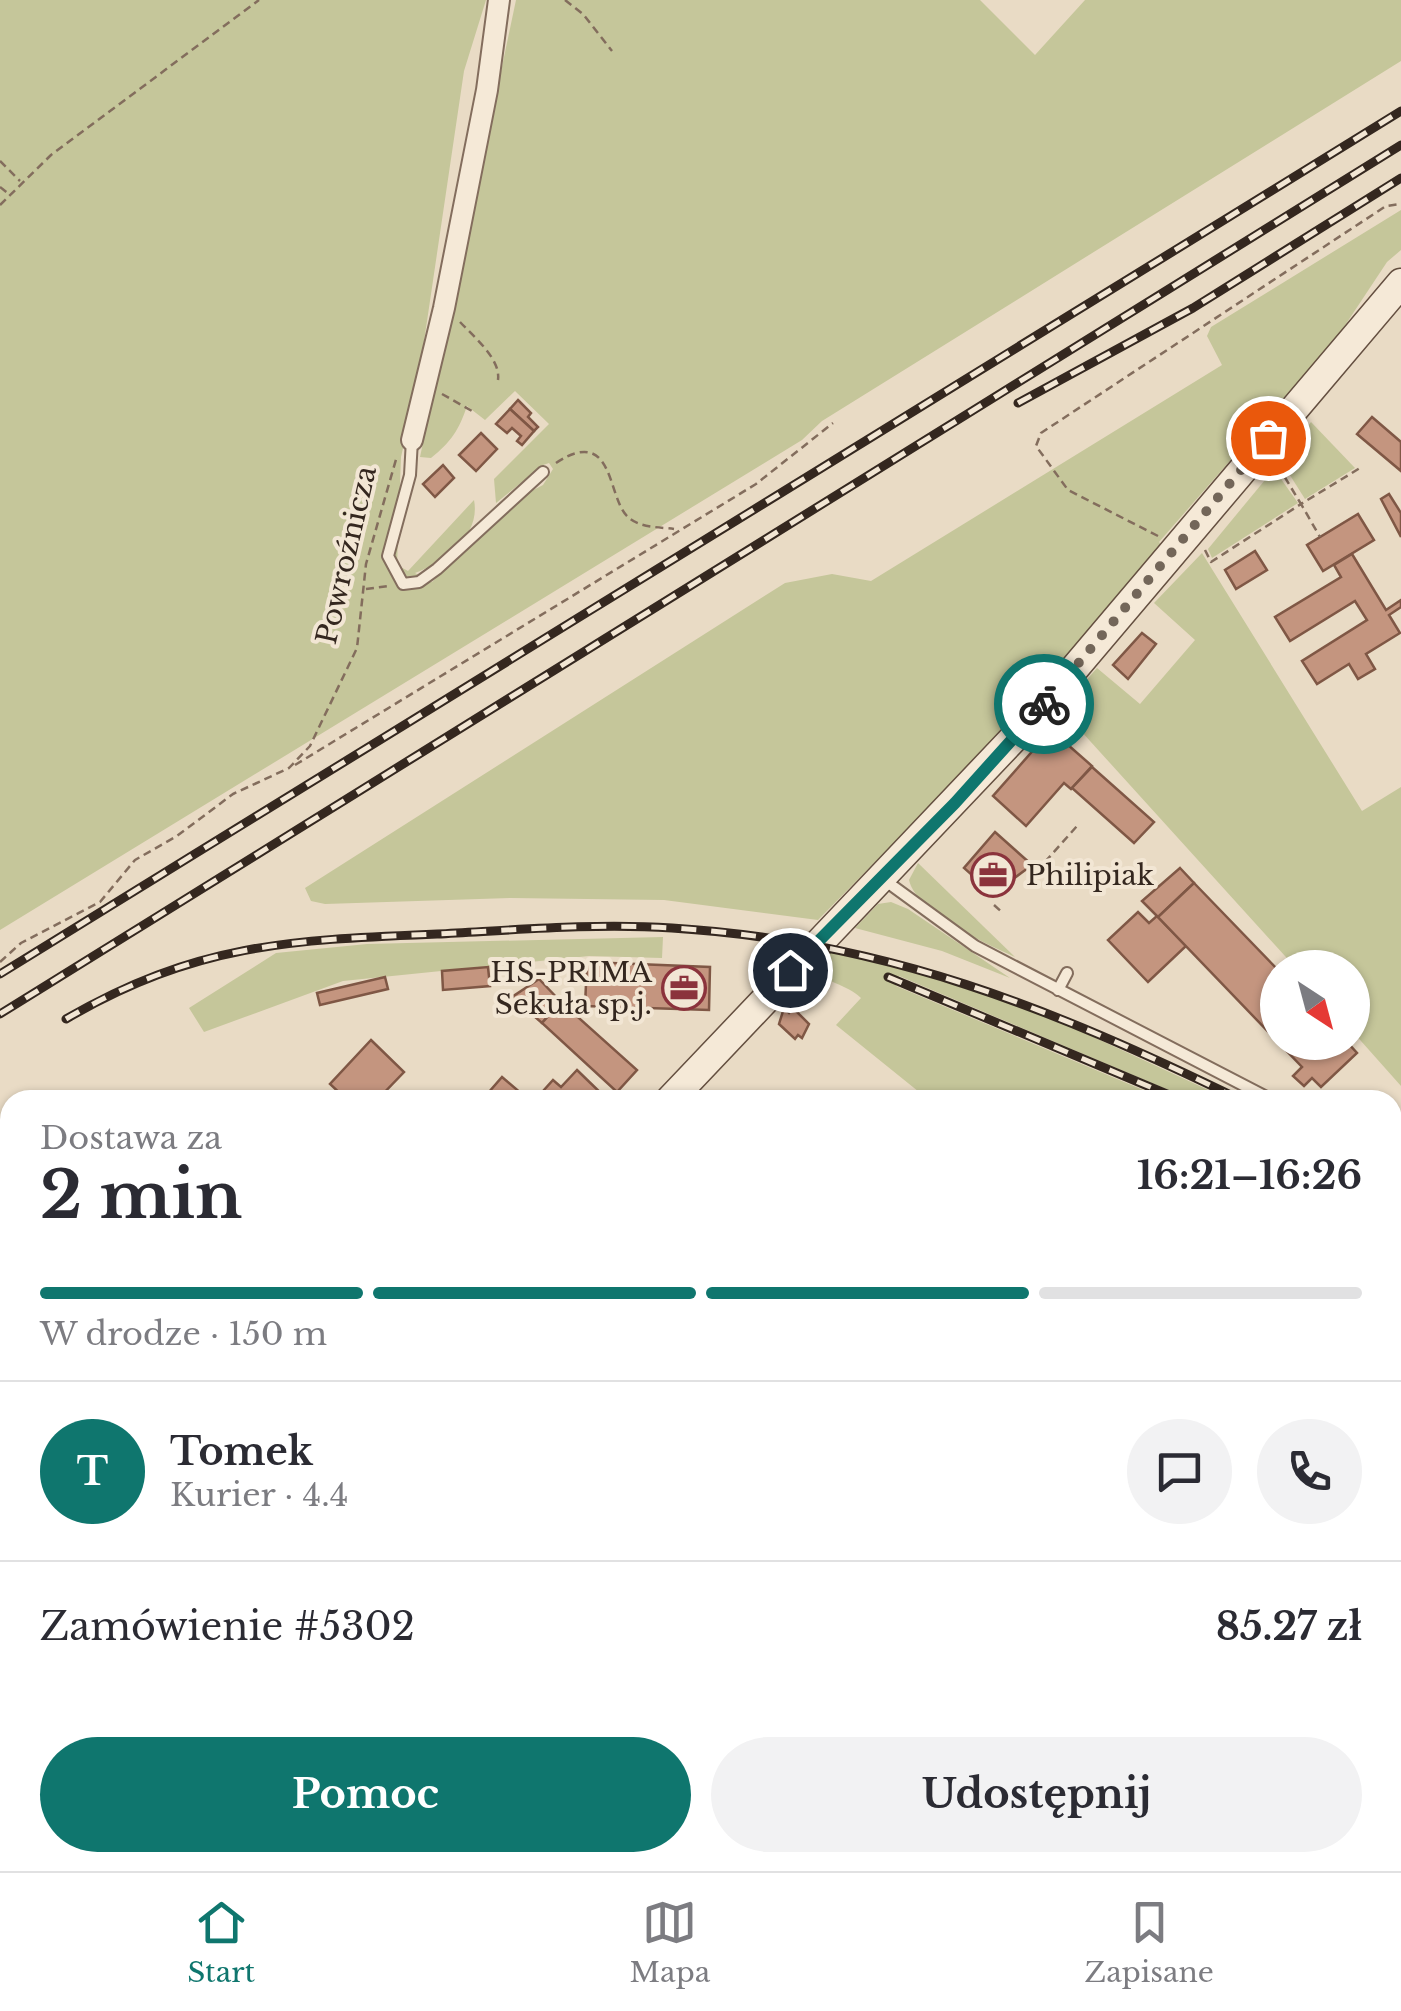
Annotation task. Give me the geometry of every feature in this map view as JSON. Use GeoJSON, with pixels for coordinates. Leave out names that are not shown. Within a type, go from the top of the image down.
{"type":"FeatureCollection","features":[{"type":"Feature","properties":{"kind":"main road"},"geometry":{"type":"LineString","coordinates":[[680,1090],[1180,557],[1401,283]]}},
{"type":"Feature","properties":{"kind":"street"},"geometry":{"type":"LineString","coordinates":[[412,440],[444,308],[488,90],[498,0]]}},
{"type":"Feature","properties":{"kind":"lane"},"geometry":{"type":"LineString","coordinates":[[412,440],[410,474],[388,556],[404,584],[419,582],[452,557],[543,472]]}},
{"type":"Feature","properties":{"kind":"lane"},"geometry":{"type":"LineString","coordinates":[[882,878],[949,930],[1253,1090]]}},
{"type":"Feature","properties":{"kind":"lane"},"geometry":{"type":"LineString","coordinates":[[1058,990],[1067,973]]}},
{"type":"Feature","properties":{"kind":"path"},"geometry":{"type":"LineString","coordinates":[[0,205],[20,182],[188,49],[259,0]]}},
{"type":"Feature","properties":{"kind":"path"},"geometry":{"type":"LineString","coordinates":[[565,0],[583,14],[612,52]]}},
{"type":"Feature","properties":{"kind":"path"},"geometry":{"type":"LineString","coordinates":[[0,160],[20,182]]}},
{"type":"Feature","properties":{"kind":"path"},"geometry":{"type":"LineString","coordinates":[[0,186],[10,194]]}},
{"type":"Feature","properties":{"kind":"path"},"geometry":{"type":"LineString","coordinates":[[1360,468],[1211,562],[1180,557],[1068,490],[1036,446],[1041,434],[1386,206],[1401,204]]}},
{"type":"Feature","properties":{"kind":"path"},"geometry":{"type":"LineString","coordinates":[[444,308],[492,358],[499,371],[498,380]]}},
{"type":"Feature","properties":{"kind":"path"},"geometry":{"type":"LineString","coordinates":[[426,390],[451,396],[472,411]]}},
{"type":"Feature","properties":{"kind":"path"},"geometry":{"type":"LineString","coordinates":[[289,768],[346,737],[756,484],[833,423]]}},
{"type":"Feature","properties":{"kind":"path","name":"Powroźnicza"},"geometry":{"type":"LineString","coordinates":[[0,962],[21,943],[100,902],[135,860],[177,836],[233,794],[289,768],[310,746],[357,648],[366,564],[390,472],[400,448],[412,440]]}},
{"type":"Feature","properties":{"kind":"path"},"geometry":{"type":"LineString","coordinates":[[543,472],[566,456],[588,454],[603,462],[612,473],[620,507],[630,520],[676,530]]}},
{"type":"Feature","properties":{"kind":"path"},"geometry":{"type":"LineString","coordinates":[[1274,460],[1320,537]]}},
{"type":"Feature","properties":{"kind":"path"},"geometry":{"type":"LineString","coordinates":[[365,590],[404,584]]}},
{"type":"Feature","properties":{"kind":"path"},"geometry":{"type":"LineString","coordinates":[[1067,886],[1071,880],[1045,862],[1077,826]]}},
{"type":"Feature","properties":{"kind":"path"},"geometry":{"type":"LineString","coordinates":[[994,905],[1004,913]]}},
{"type":"Feature","properties":{"kind":"green space"},"geometry":{"type":"Polygon","coordinates":[[[0,0],[486,0],[464,71],[418,382],[401,457],[397,565],[408,571],[474,500],[472,525],[458,546],[415,573],[432,582],[518,498],[543,485],[553,469],[549,463],[543,465],[496,503],[494,479],[549,424],[515,391],[485,420],[467,406],[444,446],[431,458],[420,457],[516,0],[980,0],[1035,55],[1085,0],[1401,0],[1401,61],[822,421],[802,440],[0,930],[0,0]]]}},
{"type":"Feature","properties":{"kind":"green space"},"geometry":{"type":"Polygon","coordinates":[[[1401,210],[1401,250],[1387,262],[1334,342],[1159,542],[1164,548],[1000,735],[818,920],[664,900],[511,898],[325,904],[311,901],[305,888],[785,583],[832,574],[871,581],[1222,365],[1207,336],[1211,327],[1401,210]]]}},
{"type":"Feature","properties":{"kind":"green space"},"geometry":{"type":"Polygon","coordinates":[[[1311,422],[1355,468],[1305,499],[1281,461],[1311,422]]]}},
{"type":"Feature","properties":{"kind":"green space"},"geometry":{"type":"Polygon","coordinates":[[[1274,469],[1298,503],[1212,558],[1208,549],[1274,469]]]}},
{"type":"Feature","properties":{"kind":"green space"},"geometry":{"type":"Polygon","coordinates":[[[1202,553],[1362,811],[1401,787],[1401,1086],[1370,1051],[1370,950],[1280,950],[1061,709],[1097,668],[1140,704],[1195,640],[1154,603],[1202,553]]]}},
{"type":"Feature","properties":{"kind":"green space"},"geometry":{"type":"Polygon","coordinates":[[[918,863],[1015,957],[954,926],[924,904],[909,880],[918,863]]]}},
{"type":"Feature","properties":{"kind":"green space"},"geometry":{"type":"Polygon","coordinates":[[[891,902],[908,909],[1010,978],[942,951],[855,928],[878,904],[891,902]]]}},
{"type":"Feature","properties":{"kind":"green space"},"geometry":{"type":"Polygon","coordinates":[[[663,937],[662,958],[589,956],[343,981],[204,1032],[189,1008],[276,953],[367,944],[663,937]]]}},
{"type":"Feature","properties":{"kind":"green space"},"geometry":{"type":"Polygon","coordinates":[[[830,952],[899,967],[1035,1010],[1208,1090],[1168,1090],[899,976],[896,986],[1143,1090],[917,1090],[836,1025],[861,998],[814,969],[830,952]]]}},
{"type":"Feature","properties":{"kind":"building"},"geometry":{"type":"Polygon","coordinates":[[[518,400],[531,413],[528,417],[538,427],[534,431],[510,409],[518,400]]]}},
{"type":"Feature","properties":{"kind":"building"},"geometry":{"type":"Polygon","coordinates":[[[510,409],[534,431],[522,445],[517,441],[521,436],[512,428],[507,433],[496,424],[510,409]]]}},
{"type":"Feature","properties":{"kind":"building"},"geometry":{"type":"Polygon","coordinates":[[[1372,417],[1401,442],[1401,471],[1357,434],[1372,417]]]}},
{"type":"Feature","properties":{"kind":"building"},"geometry":{"type":"Polygon","coordinates":[[[481,433],[497,449],[476,471],[459,455],[481,433]]]}},
{"type":"Feature","properties":{"kind":"building"},"geometry":{"type":"Polygon","coordinates":[[[443,465],[454,478],[435,497],[423,484],[443,465]]]}},
{"type":"Feature","properties":{"kind":"building"},"geometry":{"type":"Polygon","coordinates":[[[1389,494],[1401,513],[1401,537],[1381,499],[1389,494]]]}},
{"type":"Feature","properties":{"kind":"building"},"geometry":{"type":"Polygon","coordinates":[[[1358,514],[1374,540],[1323,571],[1307,545],[1358,514]]]}},
{"type":"Feature","properties":{"kind":"building"},"geometry":{"type":"Polygon","coordinates":[[[1255,551],[1267,570],[1236,589],[1225,570],[1255,551]]]}},
{"type":"Feature","properties":{"kind":"building"},"geometry":{"type":"Polygon","coordinates":[[[1352,554],[1386,610],[1401,600],[1401,607],[1389,615],[1400,633],[1366,654],[1375,669],[1358,679],[1349,664],[1317,684],[1302,661],[1367,620],[1355,601],[1290,641],[1275,617],[1341,577],[1334,565],[1352,554]]]}},
{"type":"Feature","properties":{"kind":"building"},"geometry":{"type":"Polygon","coordinates":[[[1142,633],[1156,644],[1128,679],[1113,665],[1142,633]]]}},
{"type":"Feature","properties":{"kind":"building"},"geometry":{"type":"Polygon","coordinates":[[[1051,730],[1092,766],[1071,789],[1064,783],[1026,826],[993,796],[1051,730]]]}},
{"type":"Feature","properties":{"kind":"building"},"geometry":{"type":"Polygon","coordinates":[[[1092,767],[1154,822],[1134,843],[1072,788],[1092,767]]]}},
{"type":"Feature","properties":{"kind":"building"},"geometry":{"type":"Polygon","coordinates":[[[995,832],[1032,865],[1005,885],[1001,881],[991,892],[964,868],[995,832]]]}},
{"type":"Feature","properties":{"kind":"building"},"geometry":{"type":"Polygon","coordinates":[[[1180,868],[1194,883],[1158,917],[1186,946],[1148,982],[1108,940],[1138,912],[1149,923],[1157,916],[1142,901],[1180,868]]]}},
{"type":"Feature","properties":{"kind":"building"},"geometry":{"type":"Polygon","coordinates":[[[1194,883],[1260,951],[1260,1023],[1158,917],[1194,883]]]}},
{"type":"Feature","properties":{"kind":"building"},"geometry":{"type":"Polygon","coordinates":[[[587,962],[710,967],[709,1010],[585,1006],[587,962]]]}},
{"type":"Feature","properties":{"kind":"building"},"geometry":{"type":"Polygon","coordinates":[[[488,967],[490,986],[443,990],[442,971],[488,967]]]}},
{"type":"Feature","properties":{"kind":"building"},"geometry":{"type":"Polygon","coordinates":[[[385,977],[388,989],[320,1005],[317,993],[385,977]]]}},
{"type":"Feature","properties":{"kind":"building"},"geometry":{"type":"Polygon","coordinates":[[[539,979],[561,1002],[542,1023],[512,997],[539,979]]]}},
{"type":"Feature","properties":{"kind":"building"},"geometry":{"type":"Polygon","coordinates":[[[561,1002],[637,1070],[615,1090],[542,1023],[561,1002]]]}},
{"type":"Feature","properties":{"kind":"building"},"geometry":{"type":"Polygon","coordinates":[[[784,1008],[789,1013],[793,1008],[809,1024],[802,1038],[798,1035],[795,1039],[779,1024],[784,1008]]]}},
{"type":"Feature","properties":{"kind":"building"},"geometry":{"type":"Polygon","coordinates":[[[371,1040],[404,1072],[387,1090],[336,1090],[330,1084],[371,1040]]]}},
{"type":"Feature","properties":{"kind":"building"},"geometry":{"type":"Polygon","coordinates":[[[1295,1060],[1350,1060],[1321,1087],[1312,1078],[1304,1086],[1293,1076],[1302,1067],[1295,1060]]]}},
{"type":"Feature","properties":{"kind":"building"},"geometry":{"type":"Polygon","coordinates":[[[577,1070],[598,1090],[544,1090],[553,1080],[561,1087],[577,1070]]]}},
{"type":"Feature","properties":{"kind":"building"},"geometry":{"type":"Polygon","coordinates":[[[502,1077],[517,1090],[491,1090],[502,1077]]]}},
{"type":"Feature","properties":{"kind":"railway"},"geometry":{"type":"LineString","coordinates":[[0,974],[1401,111]]}},
{"type":"Feature","properties":{"kind":"railway"},"geometry":{"type":"LineString","coordinates":[[0,1014],[1401,145]]}},
{"type":"Feature","properties":{"kind":"railway"},"geometry":{"type":"LineString","coordinates":[[1018,403],[1193,308],[1401,178]]}},
{"type":"Feature","properties":{"kind":"railway"},"geometry":{"type":"LineString","coordinates":[[66,1019],[159,974],[202,960],[290,943],[555,928],[672,928],[824,947],[966,984],[1102,1036],[1220,1090]]}},
{"type":"Feature","properties":{"kind":"railway"},"geometry":{"type":"LineString","coordinates":[[888,977],[1157,1090]]}},
{"type":"Feature","properties":{"kind":"way so far"},"geometry":{"type":"LineString","coordinates":[[1044,704],[1268,438]]}},
{"type":"Feature","properties":{"kind":"place","name":"Philipiak"},"geometry":{"type":"Point","coordinates":[993,875]}},
{"type":"Feature","properties":{"kind":"place","name":"HS-PRIMA Sekuła sp.j."},"geometry":{"type":"Point","coordinates":[684,988]}},
{"type":"Feature","properties":{"kind":"route"},"geometry":{"type":"LineString","coordinates":[[790,970],[955,803],[1044,704]]}}]}
